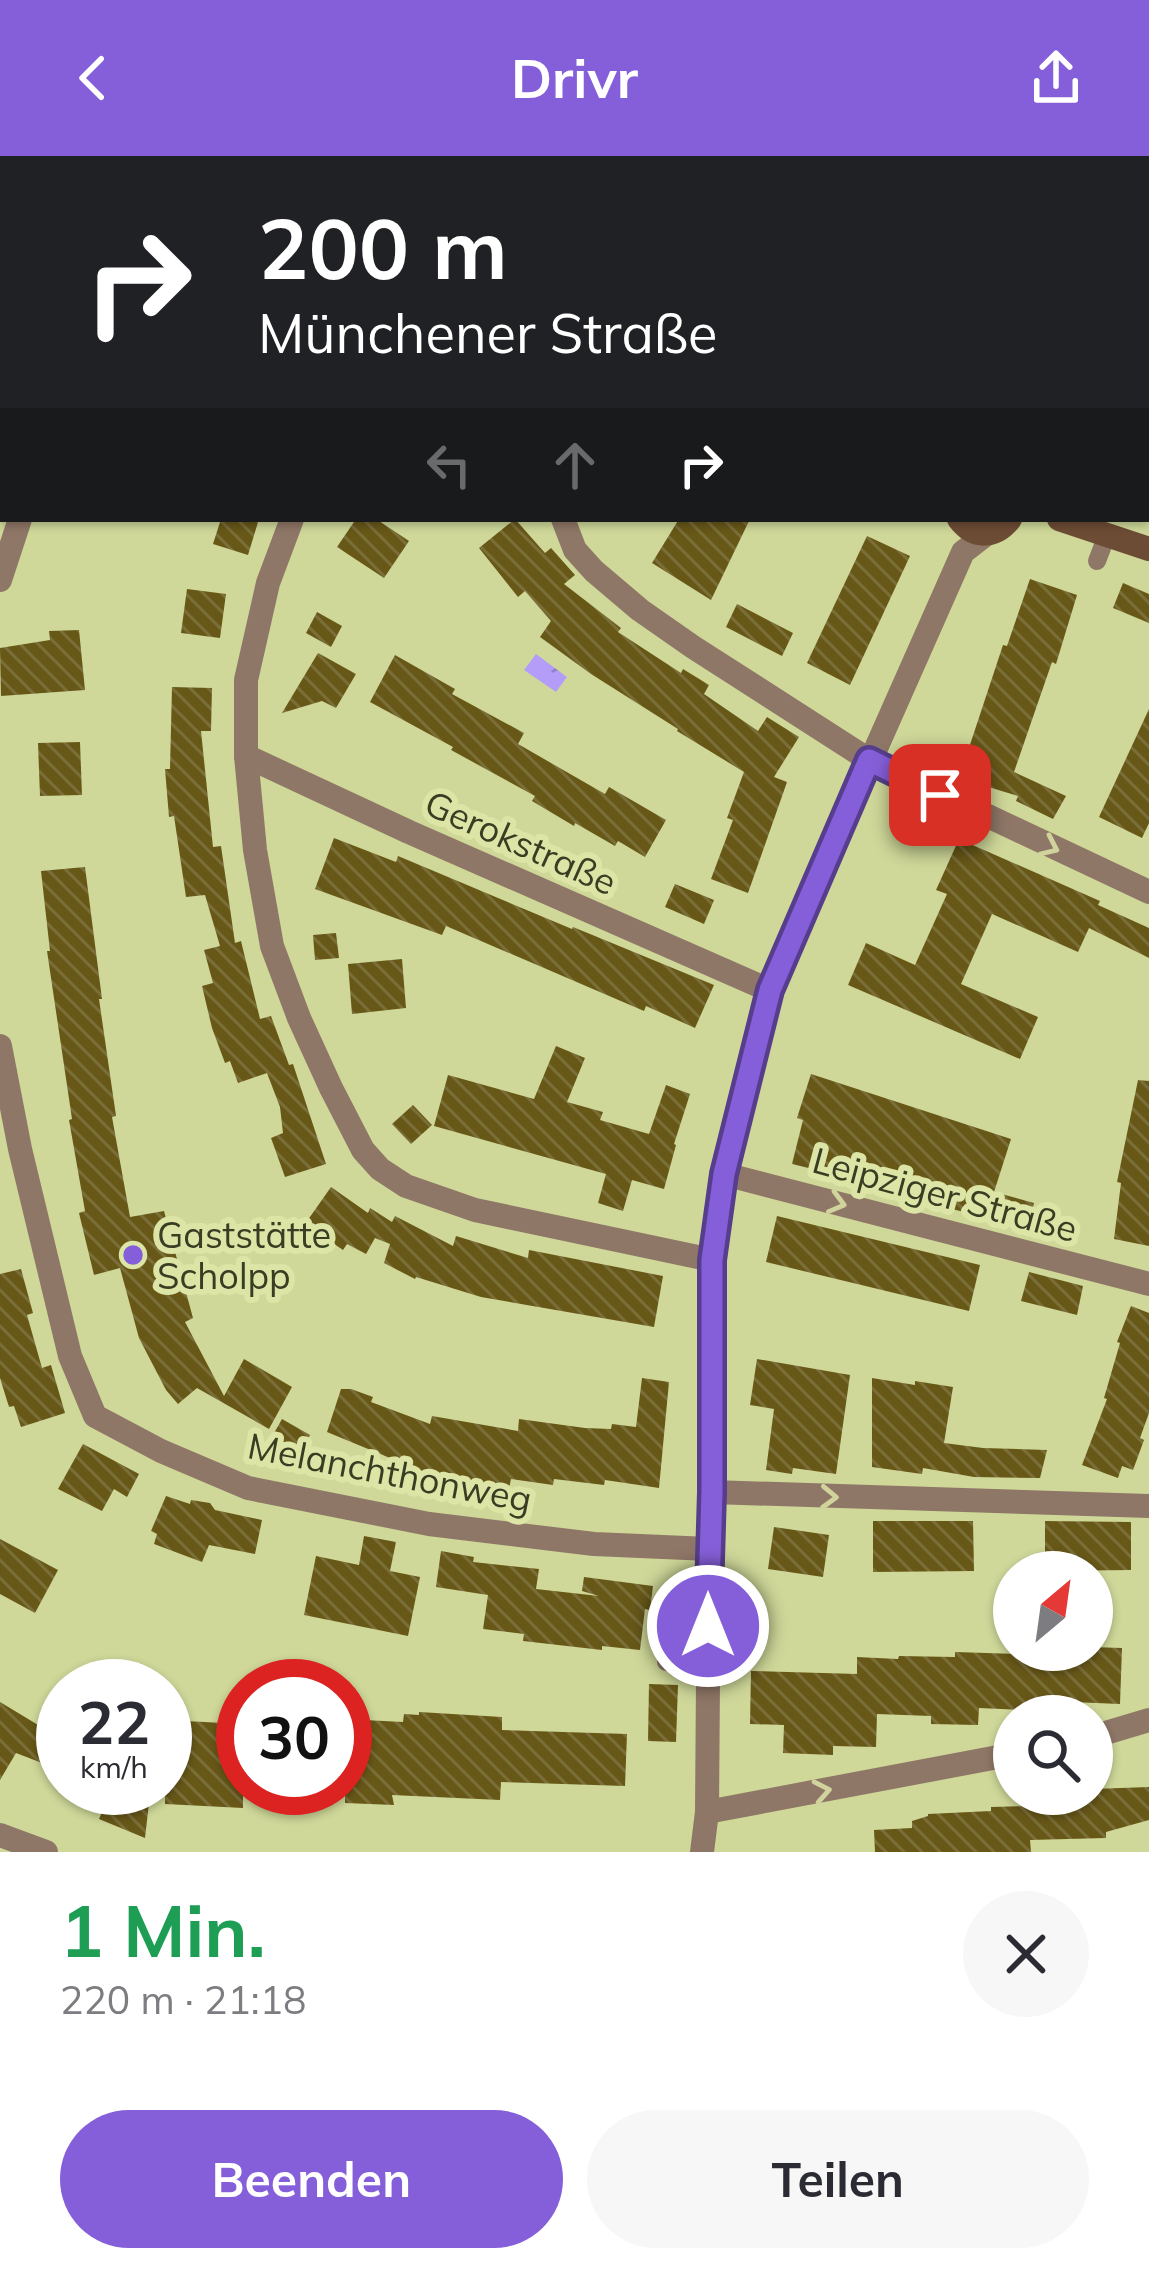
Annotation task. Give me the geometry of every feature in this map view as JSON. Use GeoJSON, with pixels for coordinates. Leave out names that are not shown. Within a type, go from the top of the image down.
{"type":"FeatureCollection","features":[{"type":"Feature","properties":{"kind":"street"},"geometry":{"type":"LineString","coordinates":[[0,580],[19,522]]}},
{"type":"Feature","properties":{"kind":"street"},"geometry":{"type":"LineString","coordinates":[[291,522],[268,583],[246,680],[254,850],[272,946],[298,1018],[363,1150],[380,1169],[406,1186],[475,1210],[712,1260]]}},
{"type":"Feature","properties":{"kind":"street"},"geometry":{"type":"LineString","coordinates":[[564,522],[574,550],[640,610],[693,647],[808,710],[869,760],[1149,892]]}},
{"type":"Feature","properties":{"kind":"street"},"geometry":{"type":"LineString","coordinates":[[960,522],[963,552]]}},
{"type":"Feature","properties":{"kind":"street"},"geometry":{"type":"LineString","coordinates":[[962,522],[985,535]]}},
{"type":"Feature","properties":{"kind":"street"},"geometry":{"type":"LineString","coordinates":[[702,1852],[707,1812],[712,1260],[724,1174],[770,990],[869,760],[963,552],[1009,522]]}},
{"type":"Feature","properties":{"kind":"street"},"geometry":{"type":"LineString","coordinates":[[1068,522],[1149,549]]}},
{"type":"Feature","properties":{"kind":"street","name":"Gerokstraße"},"geometry":{"type":"LineString","coordinates":[[246,756],[770,990]]}},
{"type":"Feature","properties":{"kind":"street","name":"Melanchthonweg"},"geometry":{"type":"LineString","coordinates":[[0,1046],[70,1356],[94,1416],[160,1451],[248,1488],[429,1524],[594,1544],[709,1549]]}},
{"type":"Feature","properties":{"kind":"street","name":"Leipziger Straße"},"geometry":{"type":"LineString","coordinates":[[724,1174],[1149,1284]]}},
{"type":"Feature","properties":{"kind":"street"},"geometry":{"type":"LineString","coordinates":[[712,1492],[1149,1506]]}},
{"type":"Feature","properties":{"kind":"street"},"geometry":{"type":"LineString","coordinates":[[1113,1731],[1149,1720]]}},
{"type":"Feature","properties":{"kind":"street"},"geometry":{"type":"LineString","coordinates":[[707,1812],[993,1758]]}},
{"type":"Feature","properties":{"kind":"street"},"geometry":{"type":"LineString","coordinates":[[0,1834],[46,1852]]}},
{"type":"Feature","properties":{"kind":"lane"},"geometry":{"type":"LineString","coordinates":[[1097,561],[1107,535]]}},
{"type":"Feature","properties":{"kind":"lane"},"geometry":{"type":"LineString","coordinates":[[665,1662],[708,1664]]}},
{"type":"Feature","properties":{"kind":"water"},"geometry":{"type":"Polygon","coordinates":[[[536,654],[567,677],[556,692],[524,670],[536,654]]]}},
{"type":"Feature","properties":{"kind":"building"},"geometry":{"type":"Polygon","coordinates":[[[220,522],[258,522],[248,555],[213,544],[220,522]]]}},
{"type":"Feature","properties":{"kind":"building"},"geometry":{"type":"Polygon","coordinates":[[[354,522],[380,522],[409,541],[384,578],[337,547],[354,522]]]}},
{"type":"Feature","properties":{"kind":"building"},"geometry":{"type":"Polygon","coordinates":[[[518,522],[545,553],[551,548],[575,575],[564,584],[621,628],[618,632],[681,673],[683,669],[709,685],[704,694],[758,731],[767,717],[799,737],[774,777],[787,782],[748,893],[711,879],[733,820],[727,818],[744,772],[540,637],[551,621],[525,591],[518,597],[479,548],[518,522]]]}},
{"type":"Feature","properties":{"kind":"building"},"geometry":{"type":"Polygon","coordinates":[[[677,522],[749,522],[711,600],[652,563],[677,522]]]}},
{"type":"Feature","properties":{"kind":"building"},"geometry":{"type":"Polygon","coordinates":[[[867,536],[910,556],[850,685],[807,663],[867,536]]]}},
{"type":"Feature","properties":{"kind":"building"},"geometry":{"type":"Polygon","coordinates":[[[1030,579],[1077,595],[1014,772],[1066,796],[1053,819],[1016,801],[1018,796],[959,778],[1030,579]]]}},
{"type":"Feature","properties":{"kind":"building"},"geometry":{"type":"Polygon","coordinates":[[[1123,583],[1149,594],[1149,623],[1113,608],[1123,583]]]}},
{"type":"Feature","properties":{"kind":"building"},"geometry":{"type":"Polygon","coordinates":[[[187,589],[226,594],[220,638],[181,633],[187,589]]]}},
{"type":"Feature","properties":{"kind":"building"},"geometry":{"type":"Polygon","coordinates":[[[737,604],[793,633],[782,656],[726,627],[737,604]]]}},
{"type":"Feature","properties":{"kind":"building"},"geometry":{"type":"Polygon","coordinates":[[[317,612],[342,626],[331,647],[306,633],[317,612]]]}},
{"type":"Feature","properties":{"kind":"building"},"geometry":{"type":"Polygon","coordinates":[[[79,630],[85,690],[1,696],[0,648],[50,640],[49,631],[79,630]]]}},
{"type":"Feature","properties":{"kind":"building"},"geometry":{"type":"Polygon","coordinates":[[[318,653],[356,674],[336,708],[322,701],[282,713],[318,653]]]}},
{"type":"Feature","properties":{"kind":"building"},"geometry":{"type":"Polygon","coordinates":[[[395,655],[455,689],[452,694],[524,733],[518,744],[605,794],[609,787],[666,820],[645,857],[618,841],[615,846],[574,826],[532,801],[535,796],[370,702],[395,655]]]}},
{"type":"Feature","properties":{"kind":"building"},"geometry":{"type":"Polygon","coordinates":[[[172,687],[212,688],[211,731],[201,731],[213,847],[221,846],[235,943],[241,941],[260,1019],[271,1016],[289,1065],[293,1064],[326,1164],[285,1177],[271,1138],[283,1133],[280,1107],[267,1073],[238,1083],[212,1028],[202,986],[213,983],[204,950],[220,946],[205,895],[186,897],[174,816],[169,817],[165,769],[170,769],[172,687]]]}},
{"type":"Feature","properties":{"kind":"building"},"geometry":{"type":"Polygon","coordinates":[[[1149,709],[1149,823],[1142,838],[1099,817],[1149,709]]]}},
{"type":"Feature","properties":{"kind":"building"},"geometry":{"type":"Polygon","coordinates":[[[80,742],[82,795],[40,796],[38,743],[80,742]]]}},
{"type":"Feature","properties":{"kind":"building"},"geometry":{"type":"Polygon","coordinates":[[[334,838],[396,862],[398,856],[714,985],[695,1028],[646,1006],[644,1011],[446,926],[442,935],[315,889],[334,838]]]}},
{"type":"Feature","properties":{"kind":"building"},"geometry":{"type":"Polygon","coordinates":[[[959,839],[1100,901],[1098,905],[1149,928],[1149,958],[1089,928],[1078,952],[992,914],[961,984],[1038,1017],[1020,1059],[848,985],[866,943],[915,965],[947,894],[936,890],[959,839]]]}},
{"type":"Feature","properties":{"kind":"building"},"geometry":{"type":"Polygon","coordinates":[[[85,867],[116,1116],[112,1117],[130,1217],[164,1211],[193,1318],[185,1322],[224,1396],[244,1359],[292,1387],[269,1429],[197,1388],[178,1404],[139,1338],[120,1268],[94,1275],[79,1213],[85,1211],[47,951],[41,871],[85,867]]]}},
{"type":"Feature","properties":{"kind":"building"},"geometry":{"type":"Polygon","coordinates":[[[675,884],[714,900],[704,924],[665,907],[675,884]]]}},
{"type":"Feature","properties":{"kind":"building"},"geometry":{"type":"Polygon","coordinates":[[[336,933],[339,958],[315,960],[313,935],[336,933]]]}},
{"type":"Feature","properties":{"kind":"building"},"geometry":{"type":"Polygon","coordinates":[[[402,959],[406,1008],[352,1014],[348,964],[402,959]]]}},
{"type":"Feature","properties":{"kind":"building"},"geometry":{"type":"Polygon","coordinates":[[[556,1046],[585,1058],[567,1102],[603,1112],[600,1120],[649,1134],[666,1085],[690,1094],[664,1189],[632,1180],[623,1211],[598,1203],[606,1174],[434,1126],[448,1075],[534,1099],[556,1046]]]}},
{"type":"Feature","properties":{"kind":"building"},"geometry":{"type":"Polygon","coordinates":[[[811,1074],[1011,1139],[994,1192],[1034,1203],[1028,1228],[820,1176],[821,1171],[792,1164],[803,1120],[797,1118],[811,1074]]]}},
{"type":"Feature","properties":{"kind":"building"},"geometry":{"type":"Polygon","coordinates":[[[1138,1080],[1149,1081],[1149,1246],[1114,1239],[1121,1183],[1117,1182],[1138,1080]]]}},
{"type":"Feature","properties":{"kind":"building"},"geometry":{"type":"Polygon","coordinates":[[[413,1105],[432,1125],[411,1144],[392,1124],[413,1105]]]}},
{"type":"Feature","properties":{"kind":"building"},"geometry":{"type":"Polygon","coordinates":[[[331,1187],[368,1213],[370,1208],[392,1222],[395,1216],[453,1246],[456,1236],[528,1258],[529,1250],[663,1276],[654,1327],[481,1297],[415,1279],[384,1263],[390,1244],[375,1238],[366,1254],[347,1244],[343,1250],[305,1224],[331,1187]]]}},
{"type":"Feature","properties":{"kind":"building"},"geometry":{"type":"Polygon","coordinates":[[[777,1216],[980,1265],[969,1311],[766,1262],[777,1216]]]}},
{"type":"Feature","properties":{"kind":"building"},"geometry":{"type":"Polygon","coordinates":[[[21,1269],[33,1313],[27,1315],[42,1368],[51,1365],[65,1413],[21,1427],[0,1378],[0,1274],[21,1269]]]}},
{"type":"Feature","properties":{"kind":"building"},"geometry":{"type":"Polygon","coordinates":[[[1029,1272],[1083,1286],[1077,1315],[1021,1301],[1029,1272]]]}},
{"type":"Feature","properties":{"kind":"building"},"geometry":{"type":"Polygon","coordinates":[[[1131,1306],[1149,1313],[1149,1413],[1133,1470],[1122,1466],[1118,1478],[1082,1465],[1107,1399],[1117,1342],[1131,1306]]]}},
{"type":"Feature","properties":{"kind":"building"},"geometry":{"type":"Polygon","coordinates":[[[757,1359],[850,1375],[836,1474],[766,1470],[774,1409],[750,1405],[757,1359]]]}},
{"type":"Feature","properties":{"kind":"building"},"geometry":{"type":"Polygon","coordinates":[[[642,1378],[669,1382],[659,1488],[605,1480],[604,1485],[554,1479],[553,1485],[511,1479],[508,1493],[434,1484],[399,1474],[402,1463],[327,1432],[341,1389],[373,1397],[371,1402],[430,1424],[432,1416],[518,1431],[519,1419],[585,1428],[636,1427],[642,1378]]]}},
{"type":"Feature","properties":{"kind":"building"},"geometry":{"type":"Polygon","coordinates":[[[872,1378],[953,1387],[944,1443],[1047,1450],[1040,1478],[974,1477],[923,1468],[922,1474],[872,1467],[872,1378]]]}},
{"type":"Feature","properties":{"kind":"building"},"geometry":{"type":"Polygon","coordinates":[[[282,1419],[310,1435],[298,1458],[269,1442],[282,1419]]]}},
{"type":"Feature","properties":{"kind":"building"},"geometry":{"type":"Polygon","coordinates":[[[83,1444],[139,1474],[127,1497],[114,1489],[102,1511],[58,1489],[83,1444]]]}},
{"type":"Feature","properties":{"kind":"building"},"geometry":{"type":"Polygon","coordinates":[[[166,1496],[190,1504],[191,1500],[210,1503],[215,1510],[262,1520],[255,1554],[209,1545],[202,1562],[154,1544],[157,1534],[151,1531],[166,1496]]]}},
{"type":"Feature","properties":{"kind":"building"},"geometry":{"type":"Polygon","coordinates":[[[873,1521],[973,1521],[974,1571],[873,1572],[873,1521]]]}},
{"type":"Feature","properties":{"kind":"building"},"geometry":{"type":"Polygon","coordinates":[[[1045,1521],[1131,1522],[1131,1570],[1113,1570],[1113,1551],[1045,1551],[1045,1521]]]}},
{"type":"Feature","properties":{"kind":"building"},"geometry":{"type":"Polygon","coordinates":[[[774,1527],[829,1535],[823,1577],[768,1569],[774,1527]]]}},
{"type":"Feature","properties":{"kind":"building"},"geometry":{"type":"Polygon","coordinates":[[[364,1536],[396,1542],[390,1571],[420,1577],[408,1636],[304,1615],[316,1556],[359,1565],[364,1536]]]}},
{"type":"Feature","properties":{"kind":"building"},"geometry":{"type":"Polygon","coordinates":[[[0,1539],[58,1570],[35,1613],[0,1594],[0,1539]]]}},
{"type":"Feature","properties":{"kind":"building"},"geometry":{"type":"Polygon","coordinates":[[[441,1551],[474,1557],[473,1562],[539,1569],[536,1589],[599,1596],[582,1591],[584,1577],[653,1586],[640,1650],[523,1641],[524,1634],[483,1629],[488,1595],[436,1587],[441,1551]]]}},
{"type":"Feature","properties":{"kind":"building"},"geometry":{"type":"Polygon","coordinates":[[[1113,1648],[1122,1648],[1120,1704],[1113,1704],[1113,1695],[993,1695],[993,1709],[979,1708],[978,1725],[931,1724],[931,1716],[877,1714],[876,1747],[833,1746],[833,1755],[783,1753],[784,1725],[750,1724],[751,1671],[857,1674],[857,1657],[955,1657],[955,1652],[993,1653],[993,1671],[1113,1671],[1113,1648]]]}},
{"type":"Feature","properties":{"kind":"building"},"geometry":{"type":"Polygon","coordinates":[[[649,1684],[678,1685],[676,1742],[648,1741],[649,1684]]]}},
{"type":"Feature","properties":{"kind":"building"},"geometry":{"type":"Polygon","coordinates":[[[0,1702],[36,1724],[36,1761],[16,1753],[0,1780],[0,1702]]]}},
{"type":"Feature","properties":{"kind":"building"},"geometry":{"type":"Polygon","coordinates":[[[404,1714],[502,1717],[502,1730],[627,1734],[625,1786],[501,1782],[500,1800],[392,1795],[394,1805],[372,1804],[372,1720],[403,1722],[404,1714]]]}},
{"type":"Feature","properties":{"kind":"building"},"geometry":{"type":"Polygon","coordinates":[[[192,1721],[216,1723],[216,1807],[192,1805],[192,1721]]]}},
{"type":"Feature","properties":{"kind":"building"},"geometry":{"type":"Polygon","coordinates":[[[1149,1787],[1149,1820],[1106,1832],[1106,1838],[1030,1840],[1031,1852],[875,1852],[874,1830],[912,1828],[912,1821],[928,1814],[991,1811],[993,1807],[993,1815],[1113,1815],[1113,1788],[1149,1787]]]}},
{"type":"Feature","properties":{"kind":"building"},"geometry":{"type":"Polygon","coordinates":[[[101,1815],[148,1815],[145,1838],[99,1819],[101,1815]]]}},
{"type":"Feature","properties":{"kind":"place","name":"Gaststätte Scholpp"},"geometry":{"type":"Point","coordinates":[133,1255]}},
{"type":"Feature","properties":{"kind":"route"},"geometry":{"type":"LineString","coordinates":[[708,1626],[712,1260],[724,1174],[770,990],[869,760],[940,795]]}}]}
